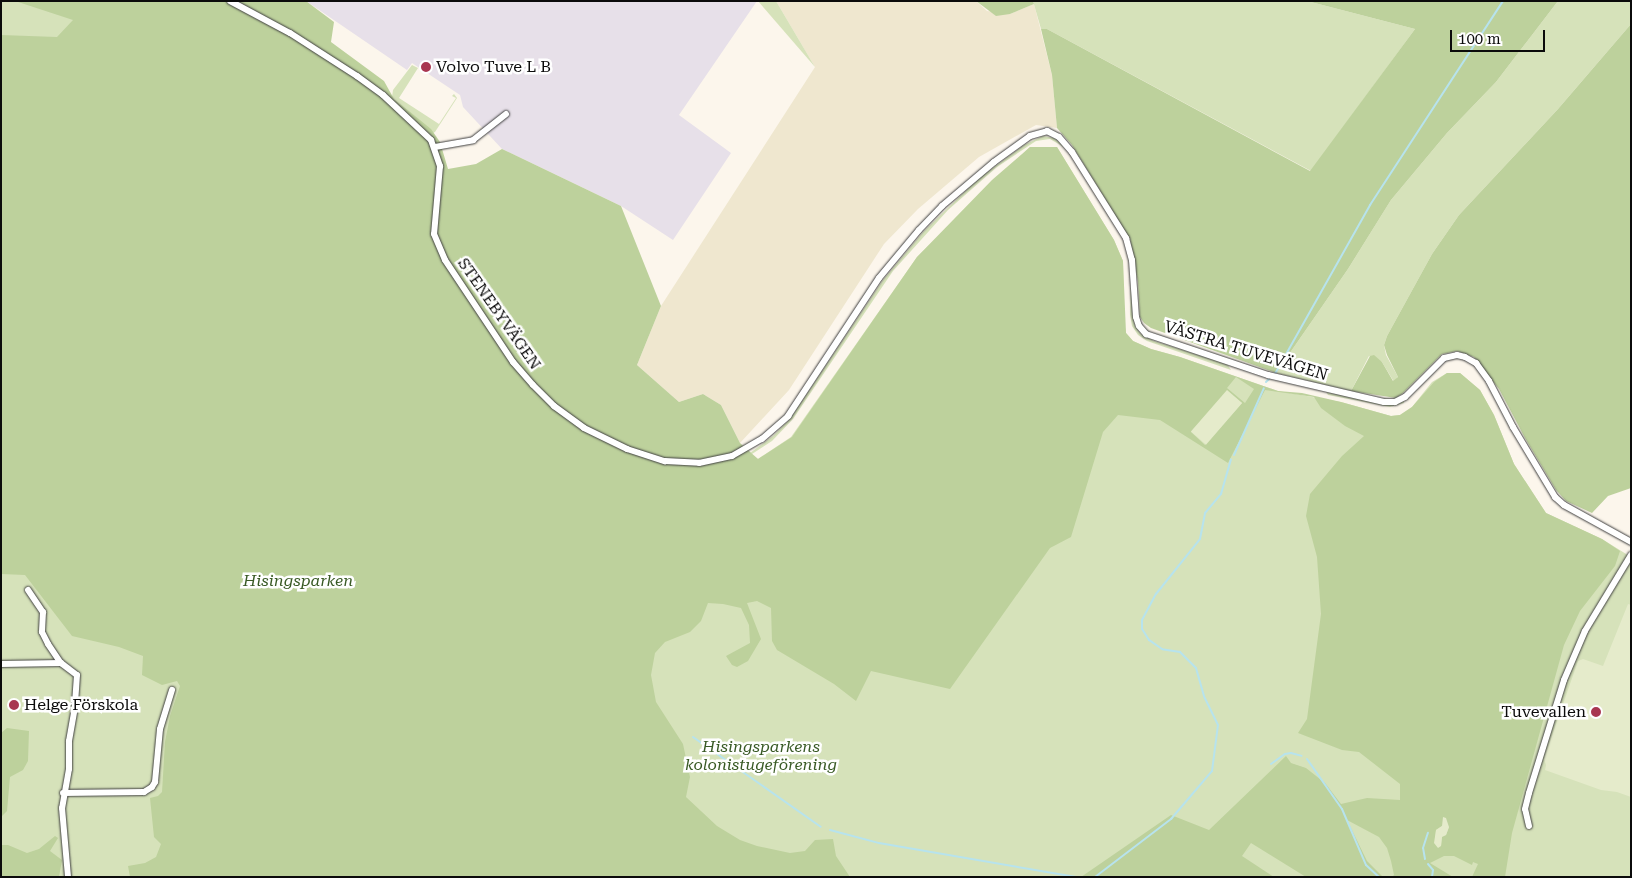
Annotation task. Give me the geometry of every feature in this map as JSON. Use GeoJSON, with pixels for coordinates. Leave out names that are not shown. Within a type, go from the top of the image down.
{"type":"FeatureCollection","features":[{"type":"Feature","properties":{"kind":"street"},"geometry":{"type":"LineString","coordinates":[[230,1],[295,36],[369,84],[422,132],[435,147],[473,140],[506,114]]}},
{"type":"Feature","properties":{"kind":"street","name":"STENEBYVÄGEN"},"geometry":{"type":"LineString","coordinates":[[435,147],[440,172],[434,229],[439,250],[521,372],[562,413],[602,438],[648,456],[672,462],[693,463],[716,460],[738,454],[776,428],[791,411],[879,278],[930,218],[984,169],[1030,136],[1044,131],[1059,137]]}},
{"type":"Feature","properties":{"kind":"street","name":"VÄSTRA TUVEVÄGEN"},"geometry":{"type":"LineString","coordinates":[[1059,137],[1072,152],[1127,241],[1132,260],[1136,317],[1142,331],[1157,339],[1268,375],[1375,400],[1395,402],[1409,394],[1444,358],[1456,355],[1468,358],[1482,371],[1494,389],[1512,428],[1555,497],[1564,505],[1631,542]]}},
{"type":"Feature","properties":{"kind":"street"},"geometry":{"type":"LineString","coordinates":[[1529,826],[1525,809],[1564,680],[1594,614],[1631,555]]}},
{"type":"Feature","properties":{"kind":"street"},"geometry":{"type":"LineString","coordinates":[[28,590],[43,612],[44,636],[61,663],[77,675],[75,706],[69,741],[69,769],[63,793],[64,842],[68,877]]}},
{"type":"Feature","properties":{"kind":"street"},"geometry":{"type":"LineString","coordinates":[[1,664],[61,663]]}},
{"type":"Feature","properties":{"kind":"street"},"geometry":{"type":"LineString","coordinates":[[63,793],[144,792],[154,786],[160,729],[172,690]]}},
{"type":"Feature","properties":{"kind":"shaded area"},"geometry":{"type":"Polygon","coordinates":[[[306,1],[757,1],[679,115],[731,153],[673,240],[621,206],[502,149],[463,107],[460,95],[412,63],[407,70],[306,1]]]}},
{"type":"Feature","properties":{"kind":"shaded area"},"geometry":{"type":"Polygon","coordinates":[[[776,1],[976,1],[987,11],[1010,14],[1034,4],[1052,75],[1057,128],[1036,125],[979,157],[918,209],[884,244],[789,390],[740,443],[721,405],[703,394],[679,402],[637,365],[661,306],[815,67],[776,1]]]}},
{"type":"Feature","properties":{"kind":"green space","name":"Hisingsparken"},"geometry":{"type":"Polygon","coordinates":[[[1,1],[209,1],[423,234],[758,459],[791,437],[917,257],[1030,147],[1057,147],[1114,240],[1123,261],[1124,322],[1126,333],[1133,341],[1151,349],[1180,357],[1278,391],[1341,402],[1391,416],[1400,415],[1412,407],[1432,382],[1447,373],[1460,373],[1480,390],[1494,415],[1514,464],[1546,513],[1602,539],[1631,557],[1631,877],[1,877],[1,1]]]}},
{"type":"Feature","properties":{"kind":"green space","name":"Hisingsparken"},"geometry":{"type":"Polygon","coordinates":[[[15,1],[306,1],[334,22],[331,42],[384,81],[394,99],[431,129],[440,142],[448,169],[476,164],[502,149],[621,206],[661,306],[637,365],[679,402],[703,394],[721,405],[740,443],[758,459],[792,437],[917,257],[992,180],[1030,147],[1057,147],[1114,240],[1123,261],[1126,333],[1133,341],[1151,349],[1180,357],[1278,391],[1302,393],[1391,416],[1400,415],[1412,407],[1434,382],[1447,373],[1460,373],[1480,390],[1494,415],[1514,464],[1546,513],[1602,539],[1620,551],[1615,566],[1580,611],[1564,645],[1512,833],[1505,877],[1472,877],[1478,864],[1473,862],[1472,865],[1454,856],[1444,856],[1430,863],[1453,877],[1392,877],[1394,875],[1387,848],[1379,837],[1347,820],[1367,861],[1383,877],[1306,877],[1251,843],[1242,856],[1274,877],[1081,877],[1171,815],[1209,830],[1286,756],[1291,763],[1306,768],[1325,783],[1341,804],[1367,798],[1400,800],[1400,784],[1359,752],[1342,750],[1298,733],[1307,719],[1321,614],[1317,557],[1306,516],[1310,494],[1342,456],[1364,436],[1345,426],[1321,408],[1314,397],[1265,390],[1228,463],[1160,420],[1118,415],[1103,432],[1071,537],[1050,548],[950,689],[871,671],[856,701],[834,684],[777,650],[772,641],[771,608],[757,601],[747,603],[761,639],[748,661],[737,667],[732,665],[726,656],[750,643],[749,625],[741,608],[723,604],[708,603],[701,621],[690,632],[665,642],[655,653],[651,675],[656,702],[683,744],[690,777],[686,797],[717,826],[740,840],[757,846],[790,853],[805,851],[815,840],[833,839],[836,856],[850,877],[130,877],[128,866],[145,863],[156,857],[161,844],[154,837],[150,798],[158,796],[162,792],[165,742],[170,716],[180,686],[177,681],[162,685],[142,675],[143,656],[119,647],[72,636],[25,575],[1,574],[1,35],[57,37],[73,20],[15,1]],[[1236,377],[1227,388],[1245,403],[1254,389],[1236,377]],[[1227,391],[1191,432],[1205,445],[1242,403],[1227,391]],[[1442,826],[1436,830],[1435,843],[1441,846],[1442,836],[1446,835],[1449,827],[1442,826]]]}},
{"type":"Feature","properties":{"kind":"green space"},"geometry":{"type":"Polygon","coordinates":[[[758,1],[776,1],[815,67],[758,1]]]}},
{"type":"Feature","properties":{"kind":"green space"},"geometry":{"type":"Polygon","coordinates":[[[976,1],[1033,1],[1034,4],[1010,14],[996,16],[976,1]]]}},
{"type":"Feature","properties":{"kind":"green space"},"geometry":{"type":"Polygon","coordinates":[[[1033,1],[1307,1],[1415,29],[1311,171],[1047,29],[1041,29],[1033,1]]]}},
{"type":"Feature","properties":{"kind":"green space"},"geometry":{"type":"Polygon","coordinates":[[[1307,1],[1558,1],[1496,82],[1447,133],[1391,200],[1348,269],[1276,373],[1151,328],[1144,323],[1140,317],[1138,282],[1130,239],[1072,145],[1057,128],[1052,75],[1041,29],[1047,29],[1310,171],[1415,29],[1307,1]]]}},
{"type":"Feature","properties":{"kind":"green space"},"geometry":{"type":"Polygon","coordinates":[[[1558,1],[1631,1],[1631,24],[1558,109],[1459,215],[1432,254],[1387,336],[1384,345],[1386,355],[1398,377],[1394,382],[1382,362],[1369,356],[1351,391],[1276,373],[1348,269],[1391,200],[1447,133],[1496,82],[1558,1]]]}},
{"type":"Feature","properties":{"kind":"green space"},"geometry":{"type":"Polygon","coordinates":[[[1631,24],[1631,488],[1608,496],[1592,513],[1566,501],[1556,490],[1499,389],[1474,357],[1457,351],[1442,354],[1396,398],[1351,391],[1370,356],[1374,355],[1382,362],[1393,381],[1398,377],[1384,345],[1387,336],[1432,254],[1459,215],[1558,109],[1631,24]]]}},
{"type":"Feature","properties":{"kind":"green space"},"geometry":{"type":"Polygon","coordinates":[[[412,65],[418,68],[399,98],[439,124],[456,98],[452,96],[454,94],[457,98],[433,133],[392,97],[393,90],[412,65]]]}},
{"type":"Feature","properties":{"kind":"green space"},"geometry":{"type":"Polygon","coordinates":[[[1043,136],[1054,138],[1067,149],[1050,139],[1036,141],[997,167],[948,210],[893,271],[793,419],[772,441],[752,454],[750,453],[773,436],[790,419],[883,280],[924,231],[978,179],[1024,145],[1043,136]]]}},
{"type":"Feature","properties":{"kind":"green space"},"geometry":{"type":"Polygon","coordinates":[[[1131,277],[1133,315],[1135,326],[1141,334],[1154,341],[1227,364],[1231,370],[1147,341],[1138,335],[1132,326],[1130,315],[1131,277]]]}},
{"type":"Feature","properties":{"kind":"green space"},"geometry":{"type":"Polygon","coordinates":[[[1227,390],[1242,403],[1206,445],[1191,432],[1227,390]]]}},
{"type":"Feature","properties":{"kind":"green space"},"geometry":{"type":"Polygon","coordinates":[[[1326,392],[1391,405],[1404,401],[1404,403],[1390,407],[1328,395],[1326,392]]]}},
{"type":"Feature","properties":{"kind":"green space","name":"Tuvevallen"},"geometry":{"type":"Polygon","coordinates":[[[1628,604],[1631,605],[1631,797],[1617,792],[1601,790],[1545,770],[1544,759],[1578,661],[1583,659],[1603,666],[1628,604]]]}},
{"type":"Feature","properties":{"kind":"green space"},"geometry":{"type":"Polygon","coordinates":[[[7,728],[29,731],[28,761],[23,770],[10,777],[7,811],[1,817],[1,733],[7,728]]]}},
{"type":"Feature","properties":{"kind":"green space"},"geometry":{"type":"Polygon","coordinates":[[[1443,817],[1446,818],[1449,827],[1446,835],[1442,837],[1441,846],[1438,848],[1434,843],[1436,830],[1442,826],[1443,817]]]}},
{"type":"Feature","properties":{"kind":"green space"},"geometry":{"type":"Polygon","coordinates":[[[55,836],[58,838],[50,851],[62,860],[59,877],[1,877],[1,845],[8,845],[27,853],[39,849],[55,836]]]}},
{"type":"Feature","properties":{"kind":"waterway"},"geometry":{"type":"LineString","coordinates":[[1266,382],[1276,372],[1370,205],[1503,1]]}},
{"type":"Feature","properties":{"kind":"waterway"},"geometry":{"type":"LineString","coordinates":[[1234,455],[1264,388]]}},
{"type":"Feature","properties":{"kind":"waterway"},"geometry":{"type":"LineString","coordinates":[[1095,877],[1171,819],[1212,771],[1218,725],[1204,696],[1196,668],[1180,652],[1162,649],[1149,640],[1142,629],[1142,620],[1156,594],[1200,539],[1205,513],[1221,494],[1231,459]]}},
{"type":"Feature","properties":{"kind":"waterway"},"geometry":{"type":"LineString","coordinates":[[693,737],[821,827]]}},
{"type":"Feature","properties":{"kind":"waterway"},"geometry":{"type":"LineString","coordinates":[[1271,764],[1285,754],[1291,753],[1302,756]]}},
{"type":"Feature","properties":{"kind":"waterway"},"geometry":{"type":"LineString","coordinates":[[1307,759],[1342,809],[1366,865],[1379,877]]}},
{"type":"Feature","properties":{"kind":"waterway"},"geometry":{"type":"LineString","coordinates":[[830,830],[879,843],[1076,877]]}},
{"type":"Feature","properties":{"kind":"waterway"},"geometry":{"type":"LineString","coordinates":[[1425,859],[1423,848],[1428,833]]}},
{"type":"Feature","properties":{"kind":"waterway"},"geometry":{"type":"LineString","coordinates":[[1428,864],[1433,870],[1432,877]]}},
{"type":"Feature","properties":{"kind":"place","name":"Volvo Tuve L B"},"geometry":{"type":"Point","coordinates":[426,67]}},
{"type":"Feature","properties":{"kind":"place","name":"Helge Förskola"},"geometry":{"type":"Point","coordinates":[14,705]}},
{"type":"Feature","properties":{"kind":"place","name":"Tuvevallen"},"geometry":{"type":"Point","coordinates":[1596,712]}},
{"type":"Feature","properties":{"kind":"park label","name":"Hisingsparkens kolonistugeförening"},"geometry":{"type":"Point","coordinates":[761,756]}}]}
